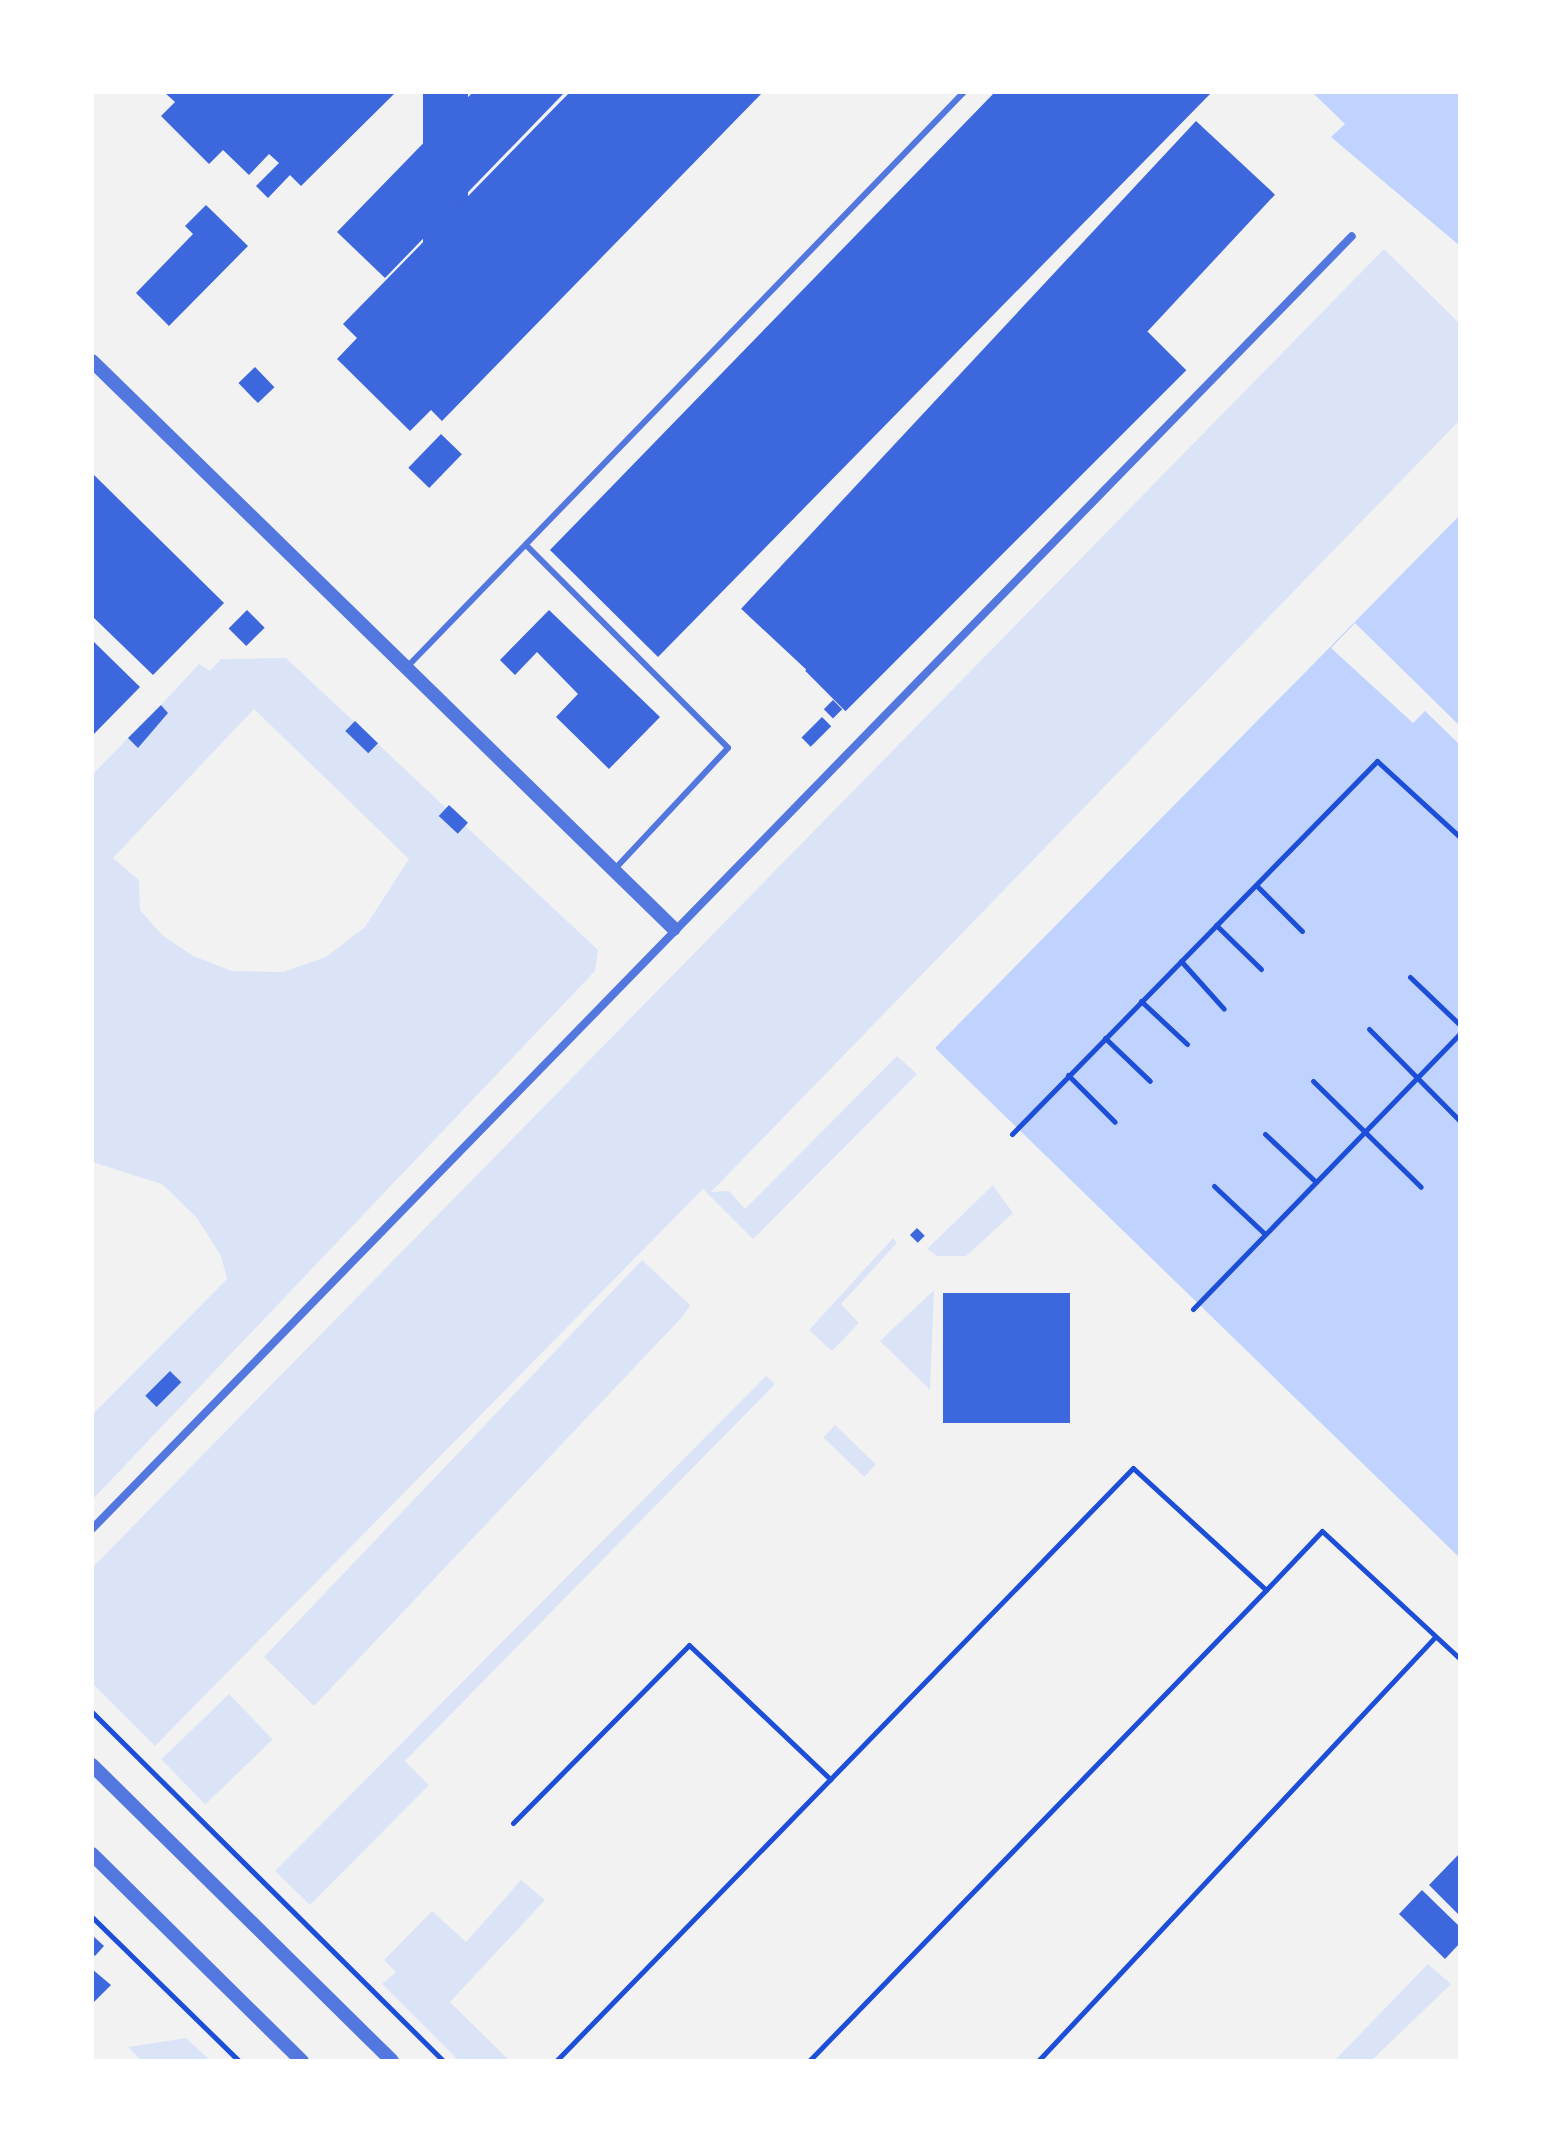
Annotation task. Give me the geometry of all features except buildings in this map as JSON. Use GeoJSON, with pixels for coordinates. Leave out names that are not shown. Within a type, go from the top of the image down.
{"type":"FeatureCollection","features":[{"type":"Feature","properties":{"kind":"street"},"geometry":{"type":"LineString","coordinates":[[92,1529],[1352,236]]}},
{"type":"Feature","properties":{"kind":"street"},"geometry":{"type":"LineString","coordinates":[[92,361],[674,929]]}},
{"type":"Feature","properties":{"kind":"street"},"geometry":{"type":"LineString","coordinates":[[92,1765],[392,2061]]}},
{"type":"Feature","properties":{"kind":"street"},"geometry":{"type":"LineString","coordinates":[[92,1854],[302,2061]]}},
{"type":"Feature","properties":{"kind":"lane"},"geometry":{"type":"LineString","coordinates":[[406,668],[964,92]]}},
{"type":"Feature","properties":{"kind":"lane"},"geometry":{"type":"LineString","coordinates":[[526,545],[728,748],[614,870]]}},
{"type":"Feature","properties":{"kind":"path"},"geometry":{"type":"LineString","coordinates":[[1012,1134],[1377,761],[1460,837]]}},
{"type":"Feature","properties":{"kind":"path"},"geometry":{"type":"LineString","coordinates":[[1256,885],[1302,931]]}},
{"type":"Feature","properties":{"kind":"path"},"geometry":{"type":"LineString","coordinates":[[1216,925],[1261,969]]}},
{"type":"Feature","properties":{"kind":"path"},"geometry":{"type":"LineString","coordinates":[[1181,961],[1224,1009]]}},
{"type":"Feature","properties":{"kind":"path"},"geometry":{"type":"LineString","coordinates":[[1410,977],[1460,1025]]}},
{"type":"Feature","properties":{"kind":"path"},"geometry":{"type":"LineString","coordinates":[[1141,1001],[1187,1044]]}},
{"type":"Feature","properties":{"kind":"path"},"geometry":{"type":"LineString","coordinates":[[1369,1029],[1460,1121]]}},
{"type":"Feature","properties":{"kind":"path"},"geometry":{"type":"LineString","coordinates":[[1193,1309],[1460,1033]]}},
{"type":"Feature","properties":{"kind":"path"},"geometry":{"type":"LineString","coordinates":[[1105,1038],[1150,1081]]}},
{"type":"Feature","properties":{"kind":"path"},"geometry":{"type":"LineString","coordinates":[[1068,1075],[1115,1122]]}},
{"type":"Feature","properties":{"kind":"path"},"geometry":{"type":"LineString","coordinates":[[1313,1081],[1421,1187]]}},
{"type":"Feature","properties":{"kind":"path"},"geometry":{"type":"LineString","coordinates":[[1265,1134],[1316,1182]]}},
{"type":"Feature","properties":{"kind":"path"},"geometry":{"type":"LineString","coordinates":[[1214,1186],[1265,1234]]}},
{"type":"Feature","properties":{"kind":"path"},"geometry":{"type":"LineString","coordinates":[[556,2061],[1133,1468],[1266,1590]]}},
{"type":"Feature","properties":{"kind":"path"},"geometry":{"type":"LineString","coordinates":[[809,2061],[1322,1531],[1460,1659]]}},
{"type":"Feature","properties":{"kind":"path"},"geometry":{"type":"LineString","coordinates":[[1038,2061],[1435,1637]]}},
{"type":"Feature","properties":{"kind":"path"},"geometry":{"type":"LineString","coordinates":[[513,1823],[689,1645],[830,1779]]}},
{"type":"Feature","properties":{"kind":"path"},"geometry":{"type":"LineString","coordinates":[[92,1712],[444,2061]]}},
{"type":"Feature","properties":{"kind":"path"},"geometry":{"type":"LineString","coordinates":[[92,1917],[239,2061]]}},
{"type":"Feature","properties":{"kind":"shaded area"},"geometry":{"type":"Polygon","coordinates":[[[1384,249],[1460,324],[1460,420],[711,1192],[729,1191],[745,1209],[897,1056],[917,1074],[753,1239],[703,1189],[155,1746],[92,1683],[92,1568],[1384,249]]]}},
{"type":"Feature","properties":{"kind":"shaded area"},"geometry":{"type":"Polygon","coordinates":[[[286,658],[598,950],[595,971],[92,1500],[92,1415],[227,1279],[221,1256],[197,1218],[162,1184],[92,1162],[92,775],[128,738],[138,747],[168,713],[161,705],[199,664],[210,671],[221,659],[286,658]],[[254,709],[113,858],[139,880],[140,910],[162,935],[193,956],[232,971],[283,972],[326,957],[365,927],[409,859],[254,709]]]}},
{"type":"Feature","properties":{"kind":"shaded area"},"geometry":{"type":"Polygon","coordinates":[[[993,1185],[1013,1213],[966,1256],[937,1256],[927,1249],[993,1185]]]}},
{"type":"Feature","properties":{"kind":"shaded area"},"geometry":{"type":"Polygon","coordinates":[[[893,1238],[897,1243],[841,1304],[859,1323],[832,1351],[809,1330],[893,1238]]]}},
{"type":"Feature","properties":{"kind":"shaded area"},"geometry":{"type":"Polygon","coordinates":[[[642,1260],[690,1305],[684,1315],[314,1706],[264,1657],[642,1260]]]}},
{"type":"Feature","properties":{"kind":"shaded area"},"geometry":{"type":"Polygon","coordinates":[[[934,1290],[930,1390],[880,1341],[934,1290]]]}},
{"type":"Feature","properties":{"kind":"shaded area"},"geometry":{"type":"Polygon","coordinates":[[[766,1376],[775,1384],[405,1761],[429,1785],[310,1905],[275,1871],[766,1376]]]}},
{"type":"Feature","properties":{"kind":"shaded area"},"geometry":{"type":"Polygon","coordinates":[[[835,1425],[876,1465],[864,1477],[823,1437],[835,1425]]]}},
{"type":"Feature","properties":{"kind":"shaded area"},"geometry":{"type":"Polygon","coordinates":[[[229,1694],[273,1739],[205,1805],[161,1759],[229,1694]]]}},
{"type":"Feature","properties":{"kind":"shaded area"},"geometry":{"type":"Polygon","coordinates":[[[521,1880],[545,1900],[450,2002],[510,2061],[459,2061],[382,1984],[396,1972],[384,1960],[432,1911],[466,1942],[521,1880]]]}},
{"type":"Feature","properties":{"kind":"shaded area"},"geometry":{"type":"Polygon","coordinates":[[[1428,1964],[1451,1984],[1371,2061],[1334,2061],[1428,1964]]]}},
{"type":"Feature","properties":{"kind":"shaded area"},"geometry":{"type":"Polygon","coordinates":[[[186,2038],[211,2061],[142,2061],[128,2047],[186,2038]]]}},
{"type":"Feature","properties":{"kind":"water"},"geometry":{"type":"Polygon","coordinates":[[[1312,92],[1460,92],[1460,246],[1331,137],[1345,124],[1312,92]]]}},
{"type":"Feature","properties":{"kind":"water"},"geometry":{"type":"Polygon","coordinates":[[[1460,515],[1460,1558],[935,1048],[1460,515]]]}},
{"type":"Feature","properties":{"kind":"pier"},"geometry":{"type":"Polygon","coordinates":[[[1355,623],[1460,726],[1460,745],[1425,711],[1413,723],[1331,648],[1355,623]]]}}]}
